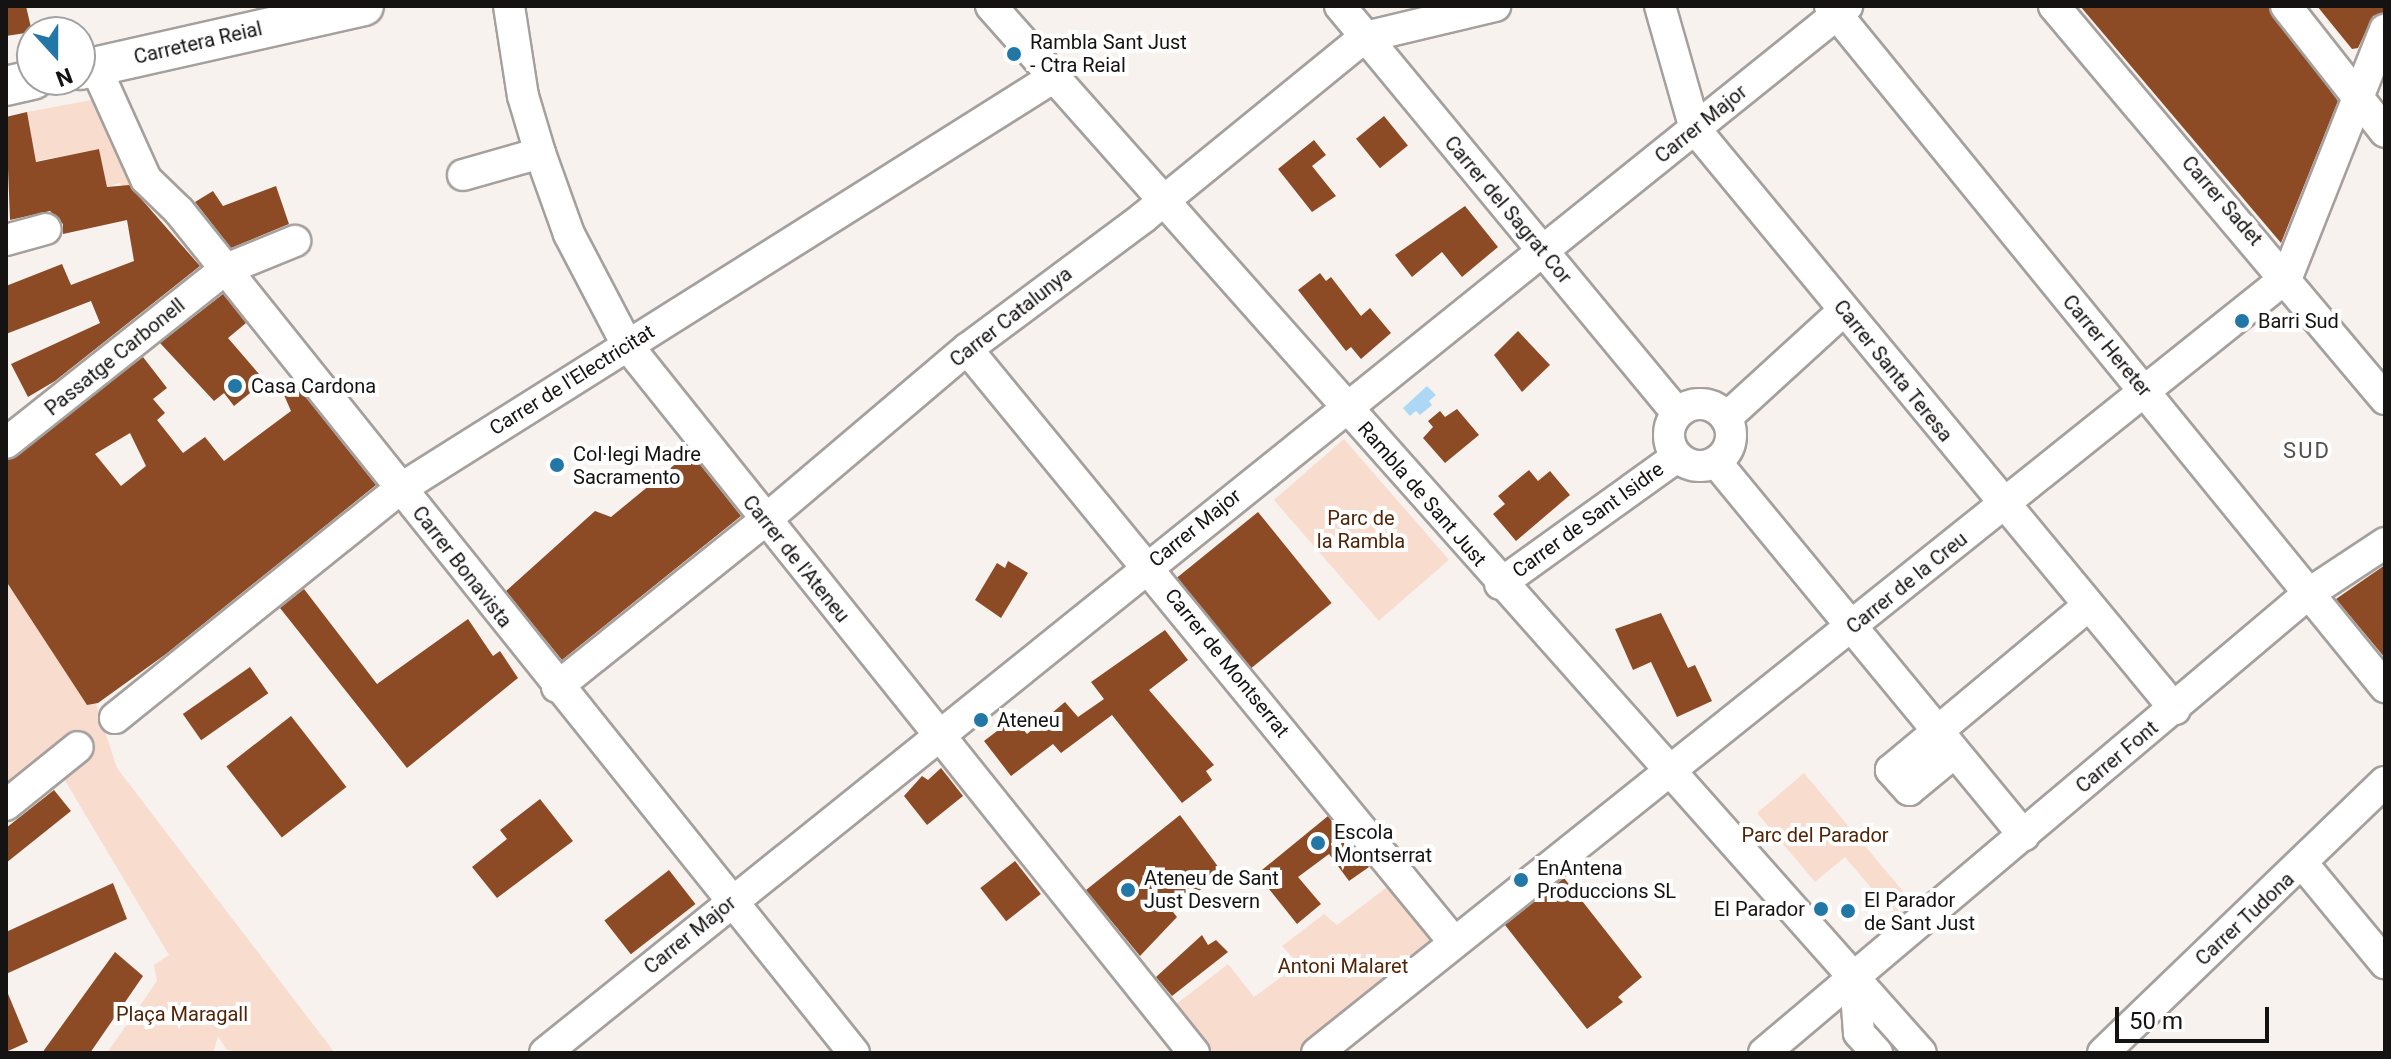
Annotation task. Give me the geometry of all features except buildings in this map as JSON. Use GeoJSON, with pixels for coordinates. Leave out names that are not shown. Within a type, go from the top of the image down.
{"type":"FeatureCollection","features":[{"type":"Feature","properties":{"kind":"main road","name":"Carretera Reial"},"geometry":{"type":"LineString","coordinates":[[96,66],[342,8]]}},
{"type":"Feature","properties":{"kind":"street","name":"Carrer de l'Ateneu"},"geometry":{"type":"LineString","coordinates":[[509,6],[523,96],[540,153],[569,234],[627,345],[764,521],[1194,1053]]}},
{"type":"Feature","properties":{"kind":"street","name":"Rambla de Sant Just"},"geometry":{"type":"LineString","coordinates":[[991,6],[1500,584],[1921,1053]]}},
{"type":"Feature","properties":{"kind":"street","name":"Carrer del Sagrat Cor"},"geometry":{"type":"LineString","coordinates":[[1340,6],[1542,254],[1677,413]]}},
{"type":"Feature","properties":{"kind":"street","name":"Carrer Catalunya"},"geometry":{"type":"LineString","coordinates":[[557,687],[764,521],[967,349],[1163,201],[1365,37],[1495,6]]}},
{"type":"Feature","properties":{"kind":"street","name":"Carrer Santa Teresa"},"geometry":{"type":"LineString","coordinates":[[1660,6],[1695,129],[2003,505],[2175,709]]}},
{"type":"Feature","properties":{"kind":"street","name":"Carrer Sadet"},"geometry":{"type":"LineString","coordinates":[[2054,6],[2287,277],[2385,399]]}},
{"type":"Feature","properties":{"kind":"street"},"geometry":{"type":"LineString","coordinates":[[2286,6],[2385,132]]}},
{"type":"Feature","properties":{"kind":"street","name":"Carrer Major"},"geometry":{"type":"LineString","coordinates":[[545,1053],[1148,566],[1542,254],[1837,9]]}},
{"type":"Feature","properties":{"kind":"street","name":"Carrer Hereter"},"geometry":{"type":"LineString","coordinates":[[1837,9],[2385,687]]}},
{"type":"Feature","properties":{"kind":"street","name":"Carrer de la Creu"},"geometry":{"type":"LineString","coordinates":[[1317,1053],[2287,277],[2385,30]]}},
{"type":"Feature","properties":{"kind":"street","name":"Carrer de l'Electricitat"},"geometry":{"type":"LineString","coordinates":[[115,718],[400,489],[1054,77]]}},
{"type":"Feature","properties":{"kind":"street","name":"Carrer Bonavista"},"geometry":{"type":"LineString","coordinates":[[96,83],[146,179],[179,211],[557,687],[854,1053]]}},
{"type":"Feature","properties":{"kind":"street"},"geometry":{"type":"LineString","coordinates":[[463,175],[540,153]]}},
{"type":"Feature","properties":{"kind":"street"},"geometry":{"type":"LineString","coordinates":[[6,240],[46,229]]}},
{"type":"Feature","properties":{"kind":"street","name":"Passatge Carbonell"},"geometry":{"type":"LineString","coordinates":[[6,443],[224,270],[295,241]]}},
{"type":"Feature","properties":{"kind":"street"},"geometry":{"type":"LineString","coordinates":[[1726,418],[1843,311]]}},
{"type":"Feature","properties":{"kind":"street","name":"Carrer de Montserrat"},"geometry":{"type":"LineString","coordinates":[[967,349],[1454,942]]}},
{"type":"Feature","properties":{"kind":"street"},"geometry":{"type":"LineString","coordinates":[[1703,404],[1726,418],[1731,443],[1716,462],[1695,466],[1677,457],[1668,434],[1677,413],[1703,404]]}},
{"type":"Feature","properties":{"kind":"street","name":"Carrer de Sant Isidre"},"geometry":{"type":"LineString","coordinates":[[1500,584],[1677,457]]}},
{"type":"Feature","properties":{"kind":"street"},"geometry":{"type":"LineString","coordinates":[[1716,462],[1843,611],[1849,629],[2024,836]]}},
{"type":"Feature","properties":{"kind":"street","name":"Carrer Font"},"geometry":{"type":"LineString","coordinates":[[1764,1053],[1855,980],[2308,594],[2385,543]]}},
{"type":"Feature","properties":{"kind":"street"},"geometry":{"type":"LineString","coordinates":[[1945,743],[2009,660],[2088,606]]}},
{"type":"Feature","properties":{"kind":"street"},"geometry":{"type":"LineString","coordinates":[[6,805],[78,747]]}},
{"type":"Feature","properties":{"kind":"street","name":"Carrer Tudona"},"geometry":{"type":"LineString","coordinates":[[2103,1053],[2385,782]]}},
{"type":"Feature","properties":{"kind":"street"},"geometry":{"type":"LineString","coordinates":[[2303,864],[2385,963]]}},
{"type":"Feature","properties":{"kind":"street"},"geometry":{"type":"LineString","coordinates":[[1855,980],[1859,1033],[1877,1053]]}},
{"type":"Feature","properties":{"kind":"green space"},"geometry":{"type":"Polygon","coordinates":[[[102,98],[137,183],[107,187],[99,149],[36,161],[27,112],[102,98]]]}},
{"type":"Feature","properties":{"kind":"green space","name":"Parc de la Rambla"},"geometry":{"type":"Polygon","coordinates":[[[1344,439],[1449,560],[1379,621],[1274,500],[1344,439]]]}},
{"type":"Feature","properties":{"kind":"green space","name":"Plaça Maragall"},"geometry":{"type":"Polygon","coordinates":[[[6,571],[96,704],[117,768],[335,1053],[239,1053],[226,1049],[218,1036],[213,1053],[107,1053],[157,981],[154,965],[169,955],[51,757],[6,786],[6,571]]]}},
{"type":"Feature","properties":{"kind":"green space","name":"Parc del Parador"},"geometry":{"type":"Polygon","coordinates":[[[1804,773],[1917,908],[1900,922],[1845,857],[1815,882],[1757,813],[1804,773]]]}},
{"type":"Feature","properties":{"kind":"green space","name":"Antoni Malaret"},"geometry":{"type":"Polygon","coordinates":[[[1391,884],[1442,940],[1300,1053],[1214,1053],[1175,1005],[1228,964],[1254,997],[1299,964],[1282,946],[1324,914],[1337,925],[1391,884]]]}},
{"type":"Feature","properties":{"kind":"water"},"geometry":{"type":"Polygon","coordinates":[[[1427,386],[1436,395],[1429,401],[1432,405],[1420,415],[1416,411],[1410,416],[1403,408],[1427,386]]]}},
{"type":"Feature","properties":{"kind":"place","name":"Rambla Sant Just - Ctra Reial"},"geometry":{"type":"Point","coordinates":[1014,54]}},
{"type":"Feature","properties":{"kind":"place","name":"Barri Sud"},"geometry":{"type":"Point","coordinates":[2242,321]}},
{"type":"Feature","properties":{"kind":"place","name":"Casa Cardona"},"geometry":{"type":"Point","coordinates":[235,386]}},
{"type":"Feature","properties":{"kind":"place","name":"Col·legi Madre Sacramento"},"geometry":{"type":"Point","coordinates":[557,465]}},
{"type":"Feature","properties":{"kind":"place","name":"Ateneu"},"geometry":{"type":"Point","coordinates":[981,720]}},
{"type":"Feature","properties":{"kind":"place","name":"Escola Montserrat"},"geometry":{"type":"Point","coordinates":[1318,843]}},
{"type":"Feature","properties":{"kind":"place","name":"EnAntena Produccions SL"},"geometry":{"type":"Point","coordinates":[1521,880]}},
{"type":"Feature","properties":{"kind":"place","name":"Ateneu de Sant Just Desvern"},"geometry":{"type":"Point","coordinates":[1128,890]}},
{"type":"Feature","properties":{"kind":"place","name":"El Parador"},"geometry":{"type":"Point","coordinates":[1821,909]}},
{"type":"Feature","properties":{"kind":"place","name":"El Parador de Sant Just"},"geometry":{"type":"Point","coordinates":[1848,911]}},
{"type":"Feature","properties":{"kind":"district","name":"SUD"},"geometry":{"type":"Point","coordinates":[2307,451]}}]}
